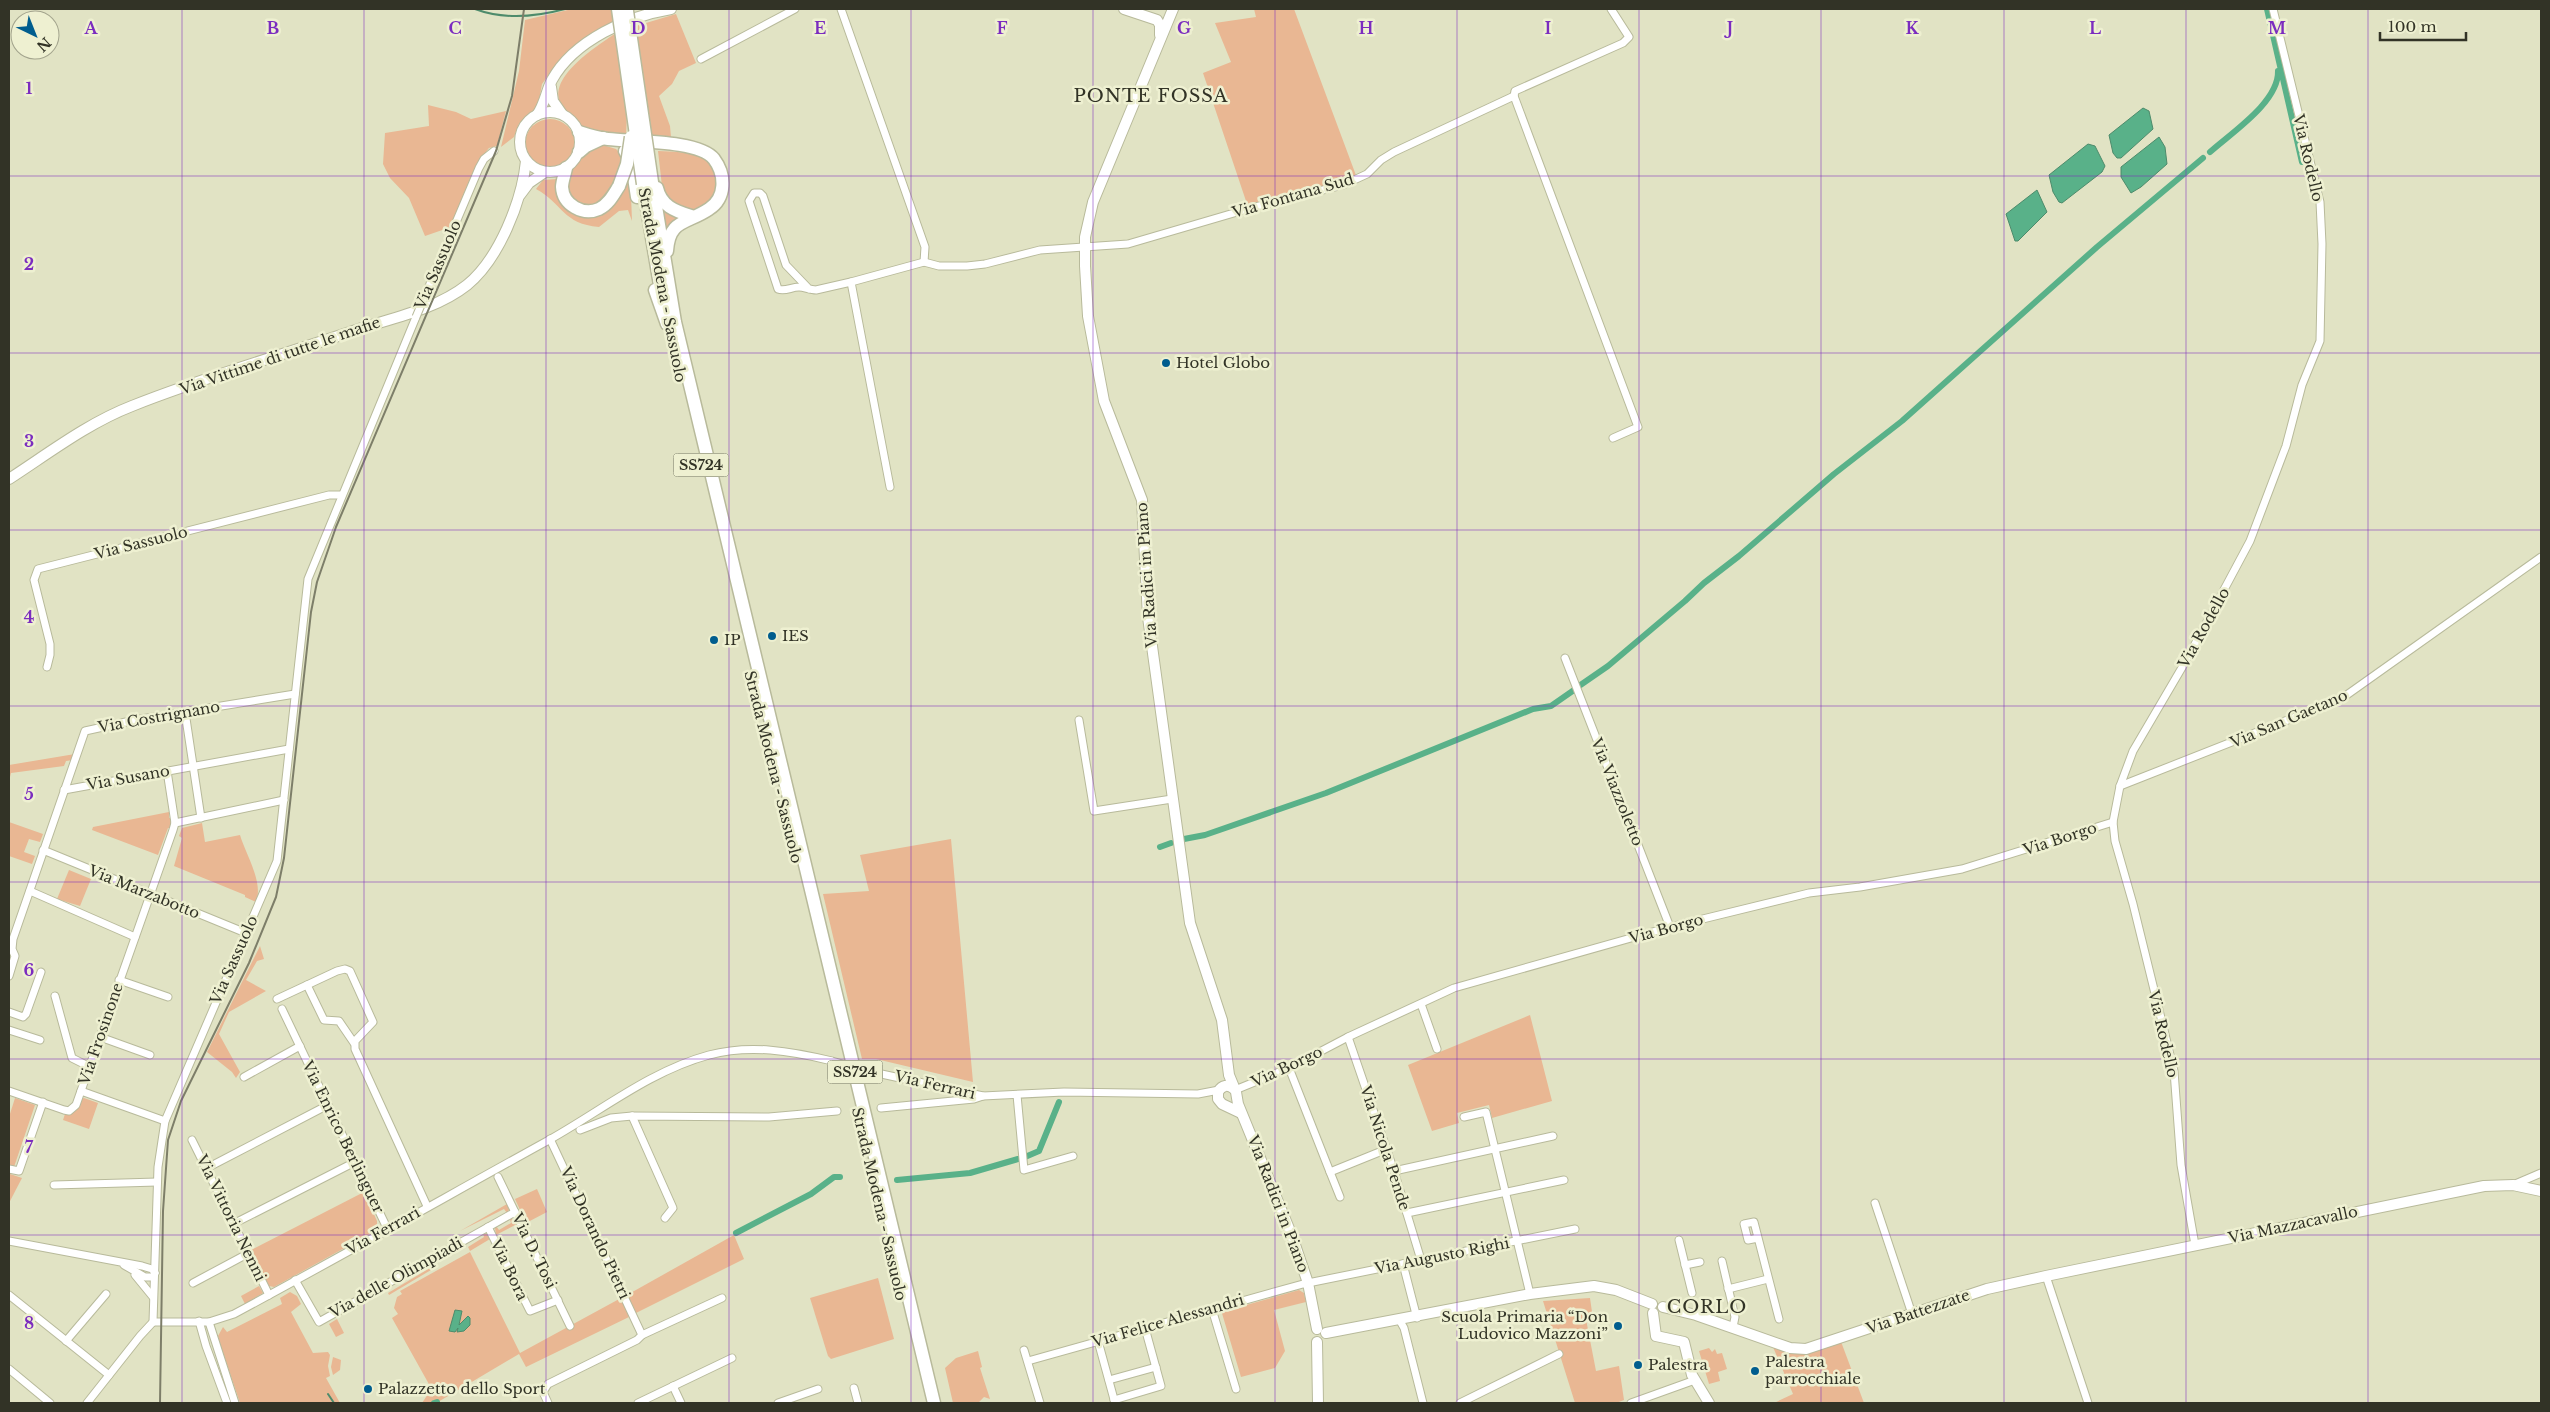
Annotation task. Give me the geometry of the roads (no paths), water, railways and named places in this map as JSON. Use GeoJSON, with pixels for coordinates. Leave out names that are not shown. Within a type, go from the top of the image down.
{"type":"FeatureCollection","features":[{"type":"Feature","properties":{"kind":"highway","name":"Strada Modena - Sassuolo"},"geometry":{"type":"LineString","coordinates":[[618,9],[632,117],[650,183],[679,342],[934,1403]]}},
{"type":"Feature","properties":{"kind":"highway","name":"Strada Modena - Sassuolo"},"geometry":{"type":"LineString","coordinates":[[627,9],[647,154],[667,324],[926,1403]]}},
{"type":"Feature","properties":{"kind":"highway"},"geometry":{"type":"LineString","coordinates":[[566,168],[562,191],[565,199],[580,210],[589,212],[604,206],[619,186],[629,154],[632,117]]}},
{"type":"Feature","properties":{"kind":"highway"},"geometry":{"type":"LineString","coordinates":[[579,132],[606,139],[694,148],[712,157],[722,175],[724,184],[721,194],[710,209],[691,216],[674,228],[668,238],[667,272]]}},
{"type":"Feature","properties":{"kind":"highway"},"geometry":{"type":"LineString","coordinates":[[579,152],[586,146],[606,139]]}},
{"type":"Feature","properties":{"kind":"highway"},"geometry":{"type":"LineString","coordinates":[[606,139],[627,154],[632,164],[647,256],[658,300],[667,324]]}},
{"type":"Feature","properties":{"kind":"highway"},"geometry":{"type":"LineString","coordinates":[[650,183],[663,202],[671,209],[691,216]]}},
{"type":"Feature","properties":{"kind":"street"},"geometry":{"type":"LineString","coordinates":[[552,81],[553,101],[579,132],[579,152],[566,168],[556,172],[545,172],[538,170],[526,161],[520,148],[525,125],[537,115],[545,103],[552,81],[574,54],[610,30],[642,15],[671,9]]}},
{"type":"Feature","properties":{"kind":"street"},"geometry":{"type":"LineString","coordinates":[[700,58],[796,9]]}},
{"type":"Feature","properties":{"kind":"street"},"geometry":{"type":"LineString","coordinates":[[809,289],[786,265],[763,196],[760,193],[754,193],[749,201],[776,287],[782,291],[796,287],[809,289],[851,282],[924,262],[925,247],[841,9]]}},
{"type":"Feature","properties":{"kind":"street"},"geometry":{"type":"LineString","coordinates":[[1124,9],[1152,17],[1160,25],[1157,46]]}},
{"type":"Feature","properties":{"kind":"street"},"geometry":{"type":"LineString","coordinates":[[1152,17],[1169,9]]}},
{"type":"Feature","properties":{"kind":"street","name":"Via Radici in Piano"},"geometry":{"type":"LineString","coordinates":[[1173,9],[1093,202],[1085,247],[1088,316],[1104,401],[1142,500],[1148,617],[1190,923],[1222,1020],[1228,1068],[1241,1113],[1292,1236],[1308,1283],[1321,1335],[1318,1402]]}},
{"type":"Feature","properties":{"kind":"street","name":"Via Fontana Sud"},"geometry":{"type":"LineString","coordinates":[[924,262],[939,266],[967,266],[1040,250],[1128,244],[1251,208],[1343,185],[1367,174],[1380,160],[1394,152],[1514,96],[1515,91],[1623,43],[1628,37],[1611,9]]}},
{"type":"Feature","properties":{"kind":"street","name":"Via Rodello"},"geometry":{"type":"LineString","coordinates":[[2195,1245],[2181,1165],[2174,1072],[2134,904],[2115,841],[2113,822],[2120,786],[2136,745],[2186,659],[2250,541],[2286,446],[2302,385],[2320,340],[2322,262],[2320,202],[2273,9]]}},
{"type":"Feature","properties":{"kind":"street"},"geometry":{"type":"LineString","coordinates":[[1514,96],[1638,427],[1613,438]]}},
{"type":"Feature","properties":{"kind":"street"},"geometry":{"type":"LineString","coordinates":[[537,115],[554,112],[562,114]]}},
{"type":"Feature","properties":{"kind":"street","name":"Via Sassuolo"},"geometry":{"type":"LineString","coordinates":[[153,1322],[157,1182],[159,1154],[165,1121],[277,861],[308,579],[341,495],[479,168],[484,158],[494,152]]}},
{"type":"Feature","properties":{"kind":"street","name":"Via Vittime di tutte le mafie"},"geometry":{"type":"LineString","coordinates":[[9,480],[88,428],[132,406],[395,317],[456,293],[478,275],[492,257],[517,200],[526,161]]}},
{"type":"Feature","properties":{"kind":"street","name":"Via Vittime di tutte le mafie"},"geometry":{"type":"LineString","coordinates":[[517,200],[530,183],[545,172]]}},
{"type":"Feature","properties":{"kind":"street"},"geometry":{"type":"LineString","coordinates":[[851,282],[890,487]]}},
{"type":"Feature","properties":{"kind":"street","name":"Via Sassuolo"},"geometry":{"type":"LineString","coordinates":[[47,667],[50,649],[34,580],[38,569],[329,495],[341,495]]}},
{"type":"Feature","properties":{"kind":"street","name":"Via San Gaetano"},"geometry":{"type":"LineString","coordinates":[[2120,786],[2341,699],[2541,557]]}},
{"type":"Feature","properties":{"kind":"street","name":"Via Viazzoletto"},"geometry":{"type":"LineString","coordinates":[[1565,658],[1670,927]]}},
{"type":"Feature","properties":{"kind":"street","name":"Via Costrignano"},"geometry":{"type":"LineString","coordinates":[[64,790],[83,734],[87,730],[295,694]]}},
{"type":"Feature","properties":{"kind":"street"},"geometry":{"type":"LineString","coordinates":[[185,712],[201,818]]}},
{"type":"Feature","properties":{"kind":"street"},"geometry":{"type":"LineString","coordinates":[[1080,720],[1094,811],[1172,799]]}},
{"type":"Feature","properties":{"kind":"street","name":"Via Susano"},"geometry":{"type":"LineString","coordinates":[[64,790],[290,749]]}},
{"type":"Feature","properties":{"kind":"street"},"geometry":{"type":"LineString","coordinates":[[167,771],[175,823],[284,800]]}},
{"type":"Feature","properties":{"kind":"street"},"geometry":{"type":"LineString","coordinates":[[9,976],[15,956],[12,949],[13,940],[64,790]]}},
{"type":"Feature","properties":{"kind":"street","name":"Via Borgo"},"geometry":{"type":"LineString","coordinates":[[1236,1092],[1454,988],[1670,927],[1809,893],[1860,887],[1962,869],[2113,822]]}},
{"type":"Feature","properties":{"kind":"street","name":"Via Frosinone"},"geometry":{"type":"LineString","coordinates":[[9,1091],[68,1111],[76,1105],[175,823]]}},
{"type":"Feature","properties":{"kind":"street","name":"Via Marzabotto"},"geometry":{"type":"LineString","coordinates":[[43,850],[246,933]]}},
{"type":"Feature","properties":{"kind":"street"},"geometry":{"type":"LineString","coordinates":[[30,891],[135,936]]}},
{"type":"Feature","properties":{"kind":"street"},"geometry":{"type":"LineString","coordinates":[[277,999],[337,971],[348,969],[373,1022],[354,1043]]}},
{"type":"Feature","properties":{"kind":"street"},"geometry":{"type":"LineString","coordinates":[[9,1012],[23,1017],[26,1014],[41,972]]}},
{"type":"Feature","properties":{"kind":"street"},"geometry":{"type":"LineString","coordinates":[[119,980],[168,997]]}},
{"type":"Feature","properties":{"kind":"street"},"geometry":{"type":"LineString","coordinates":[[306,985],[324,1020],[339,1021],[354,1043],[354,1049],[427,1206]]}},
{"type":"Feature","properties":{"kind":"street"},"geometry":{"type":"LineString","coordinates":[[55,996],[72,1058],[90,1067]]}},
{"type":"Feature","properties":{"kind":"street"},"geometry":{"type":"LineString","coordinates":[[1421,1004],[1438,1049]]}},
{"type":"Feature","properties":{"kind":"street","name":"Via Enrico Berlinguer"},"geometry":{"type":"LineString","coordinates":[[282,1010],[387,1228]]}},
{"type":"Feature","properties":{"kind":"street"},"geometry":{"type":"LineString","coordinates":[[9,1030],[40,1040]]}},
{"type":"Feature","properties":{"kind":"street"},"geometry":{"type":"LineString","coordinates":[[100,1037],[150,1055]]}},
{"type":"Feature","properties":{"kind":"street","name":"Via Nicola Pende"},"geometry":{"type":"LineString","coordinates":[[1348,1037],[1394,1170],[1421,1260]]}},
{"type":"Feature","properties":{"kind":"street","name":"Via Enrico Berlinguer"},"geometry":{"type":"LineString","coordinates":[[244,1076],[300,1046]]}},
{"type":"Feature","properties":{"kind":"street","name":"Via Ferrari"},"geometry":{"type":"LineString","coordinates":[[153,1322],[209,1322],[225,1318],[550,1139],[659,1074],[710,1054],[735,1050],[779,1050],[983,1096],[1064,1092],[1198,1094],[1212,1097],[1222,1104]]}},
{"type":"Feature","properties":{"kind":"street","name":"Via Radici in Piano"},"geometry":{"type":"LineString","coordinates":[[1222,1104],[1217,1096],[1228,1068]]}},
{"type":"Feature","properties":{"kind":"street"},"geometry":{"type":"LineString","coordinates":[[1289,1068],[1340,1197]]}},
{"type":"Feature","properties":{"kind":"street"},"geometry":{"type":"LineString","coordinates":[[1221,1088],[1229,1086],[1236,1092],[1232,1104],[1222,1104]]}},
{"type":"Feature","properties":{"kind":"street","name":"Via Ferrari"},"geometry":{"type":"LineString","coordinates":[[1198,1094],[1221,1088]]}},
{"type":"Feature","properties":{"kind":"street"},"geometry":{"type":"LineString","coordinates":[[81,1091],[165,1121]]}},
{"type":"Feature","properties":{"kind":"street"},"geometry":{"type":"LineString","coordinates":[[1017,1095],[1024,1170],[1073,1156]]}},
{"type":"Feature","properties":{"kind":"street","name":"Via Ferrari"},"geometry":{"type":"LineString","coordinates":[[881,1108],[974,1099],[983,1096]]}},
{"type":"Feature","properties":{"kind":"street"},"geometry":{"type":"LineString","coordinates":[[9,1169],[19,1171],[43,1102]]}},
{"type":"Feature","properties":{"kind":"street"},"geometry":{"type":"LineString","coordinates":[[1222,1104],[1241,1113]]}},
{"type":"Feature","properties":{"kind":"street"},"geometry":{"type":"LineString","coordinates":[[207,1168],[328,1106]]}},
{"type":"Feature","properties":{"kind":"street"},"geometry":{"type":"LineString","coordinates":[[603,1108],[611,1118]]}},
{"type":"Feature","properties":{"kind":"street"},"geometry":{"type":"LineString","coordinates":[[580,1130],[611,1118],[632,1116],[768,1117],[837,1111]]}},
{"type":"Feature","properties":{"kind":"street"},"geometry":{"type":"LineString","coordinates":[[1464,1117],[1486,1112],[1530,1294]]}},
{"type":"Feature","properties":{"kind":"street"},"geometry":{"type":"LineString","coordinates":[[632,1116],[673,1208],[665,1218]]}},
{"type":"Feature","properties":{"kind":"street"},"geometry":{"type":"LineString","coordinates":[[1394,1170],[1553,1136]]}},
{"type":"Feature","properties":{"kind":"street","name":"Via Dorando Pietri"},"geometry":{"type":"LineString","coordinates":[[550,1139],[640,1332]]}},
{"type":"Feature","properties":{"kind":"street","name":"Via Vittoria Nenni"},"geometry":{"type":"LineString","coordinates":[[192,1140],[235,1223],[269,1295]]}},
{"type":"Feature","properties":{"kind":"street"},"geometry":{"type":"LineString","coordinates":[[1330,1172],[1386,1150]]}},
{"type":"Feature","properties":{"kind":"street"},"geometry":{"type":"LineString","coordinates":[[474,1181],[492,1176],[498,1177],[514,1158]]}},
{"type":"Feature","properties":{"kind":"street"},"geometry":{"type":"LineString","coordinates":[[235,1223],[355,1162]]}},
{"type":"Feature","properties":{"kind":"street"},"geometry":{"type":"LineString","coordinates":[[2513,1185],[2541,1173]]}},
{"type":"Feature","properties":{"kind":"street","name":"Via D. Tosi"},"geometry":{"type":"LineString","coordinates":[[498,1177],[570,1326]]}},
{"type":"Feature","properties":{"kind":"street"},"geometry":{"type":"LineString","coordinates":[[1407,1212],[1564,1180]]}},
{"type":"Feature","properties":{"kind":"street"},"geometry":{"type":"LineString","coordinates":[[54,1185],[157,1182]]}},
{"type":"Feature","properties":{"kind":"street","name":"Via Mazzacavallo"},"geometry":{"type":"LineString","coordinates":[[2046,1276],[2484,1186],[2513,1185],[2541,1191]]}},
{"type":"Feature","properties":{"kind":"street"},"geometry":{"type":"LineString","coordinates":[[1875,1203],[1912,1314]]}},
{"type":"Feature","properties":{"kind":"street","name":"Via delle Olimpiadi"},"geometry":{"type":"LineString","coordinates":[[295,1280],[319,1322],[515,1212]]}},
{"type":"Feature","properties":{"kind":"street","name":"Via Bora"},"geometry":{"type":"LineString","coordinates":[[488,1227],[530,1312],[558,1300]]}},
{"type":"Feature","properties":{"kind":"street","name":"Via Augusto Righi"},"geometry":{"type":"LineString","coordinates":[[1308,1283],[1575,1229]]}},
{"type":"Feature","properties":{"kind":"street"},"geometry":{"type":"LineString","coordinates":[[1758,1238],[1779,1318]]}},
{"type":"Feature","properties":{"kind":"street"},"geometry":{"type":"LineString","coordinates":[[1679,1240],[1692,1293]]}},
{"type":"Feature","properties":{"kind":"street"},"geometry":{"type":"LineString","coordinates":[[9,1241],[118,1261],[137,1265],[152,1269],[155,1273],[147,1278],[118,1261]]}},
{"type":"Feature","properties":{"kind":"street"},"geometry":{"type":"LineString","coordinates":[[193,1283],[249,1253]]}},
{"type":"Feature","properties":{"kind":"street"},"geometry":{"type":"LineString","coordinates":[[137,1265],[150,1262],[156,1258]]}},
{"type":"Feature","properties":{"kind":"street"},"geometry":{"type":"LineString","coordinates":[[1722,1261],[1734,1317],[1733,1328]]}},
{"type":"Feature","properties":{"kind":"street"},"geometry":{"type":"LineString","coordinates":[[1685,1265],[1700,1262]]}},
{"type":"Feature","properties":{"kind":"street"},"geometry":{"type":"LineString","coordinates":[[1403,1264],[1416,1318]]}},
{"type":"Feature","properties":{"kind":"street"},"geometry":{"type":"LineString","coordinates":[[128,1268],[147,1287],[154,1299]]}},
{"type":"Feature","properties":{"kind":"street"},"geometry":{"type":"LineString","coordinates":[[2046,1276],[2088,1403]]}},
{"type":"Feature","properties":{"kind":"street","name":"Via Battezzate"},"geometry":{"type":"LineString","coordinates":[[1653,1313],[1661,1312],[1663,1306],[1790,1348],[1802,1349],[1987,1289],[2046,1276]]}},
{"type":"Feature","properties":{"kind":"street"},"geometry":{"type":"LineString","coordinates":[[1728,1289],[1768,1279]]}},
{"type":"Feature","properties":{"kind":"street","name":"Via Felice Alessandri"},"geometry":{"type":"LineString","coordinates":[[1028,1361],[1308,1283]]}},
{"type":"Feature","properties":{"kind":"street"},"geometry":{"type":"LineString","coordinates":[[1321,1335],[1416,1318],[1530,1294],[1594,1286],[1616,1290],[1653,1313],[1655,1334],[1659,1338],[1678,1339],[1684,1342],[1695,1380],[1709,1403]]}},
{"type":"Feature","properties":{"kind":"street"},"geometry":{"type":"LineString","coordinates":[[66,1341],[106,1294]]}},
{"type":"Feature","properties":{"kind":"street"},"geometry":{"type":"LineString","coordinates":[[9,1295],[109,1375]]}},
{"type":"Feature","properties":{"kind":"street"},"geometry":{"type":"LineString","coordinates":[[548,1403],[543,1392],[548,1384],[637,1340],[640,1332],[722,1298]]}},
{"type":"Feature","properties":{"kind":"street"},"geometry":{"type":"LineString","coordinates":[[1212,1309],[1236,1389]]}},
{"type":"Feature","properties":{"kind":"street"},"geometry":{"type":"LineString","coordinates":[[199,1321],[206,1346],[228,1403]]}},
{"type":"Feature","properties":{"kind":"street"},"geometry":{"type":"LineString","coordinates":[[1400,1321],[1404,1328],[1423,1403]]}},
{"type":"Feature","properties":{"kind":"street"},"geometry":{"type":"LineString","coordinates":[[87,1403],[153,1322]]}},
{"type":"Feature","properties":{"kind":"street"},"geometry":{"type":"LineString","coordinates":[[209,1322],[236,1403]]}},
{"type":"Feature","properties":{"kind":"street"},"geometry":{"type":"LineString","coordinates":[[1098,1341],[1115,1401],[1161,1386],[1145,1328]]}},
{"type":"Feature","properties":{"kind":"street"},"geometry":{"type":"LineString","coordinates":[[1024,1350],[1040,1403]]}},
{"type":"Feature","properties":{"kind":"street"},"geometry":{"type":"LineString","coordinates":[[1460,1403],[1559,1354]]}},
{"type":"Feature","properties":{"kind":"street"},"geometry":{"type":"LineString","coordinates":[[638,1403],[732,1358]]}},
{"type":"Feature","properties":{"kind":"street"},"geometry":{"type":"LineString","coordinates":[[1109,1380],[1156,1367]]}},
{"type":"Feature","properties":{"kind":"street"},"geometry":{"type":"LineString","coordinates":[[9,1369],[50,1403]]}},
{"type":"Feature","properties":{"kind":"street"},"geometry":{"type":"LineString","coordinates":[[1631,1403],[1695,1380]]}},
{"type":"Feature","properties":{"kind":"street"},"geometry":{"type":"LineString","coordinates":[[673,1386],[681,1403]]}},
{"type":"Feature","properties":{"kind":"street"},"geometry":{"type":"LineString","coordinates":[[854,1388],[858,1403]]}},
{"type":"Feature","properties":{"kind":"street"},"geometry":{"type":"LineString","coordinates":[[778,1403],[793,1401],[818,1389]]}},
{"type":"Feature","properties":{"kind":"waterway"},"geometry":{"type":"LineString","coordinates":[[475,9],[508,16],[542,14],[565,9]]}},
{"type":"Feature","properties":{"kind":"waterway"},"geometry":{"type":"LineString","coordinates":[[2267,9],[2302,162]]}},
{"type":"Feature","properties":{"kind":"waterway"},"geometry":{"type":"LineString","coordinates":[[2210,152],[2262,105],[2271,94],[2276,83],[2278,71]]}},
{"type":"Feature","properties":{"kind":"waterway"},"geometry":{"type":"LineString","coordinates":[[1579,686],[1608,666],[1834,474],[1902,421],[2097,247],[2203,158]]}},
{"type":"Feature","properties":{"kind":"waterway"},"geometry":{"type":"LineString","coordinates":[[1184,839],[1205,835],[1326,793],[1533,709],[1551,706],[1574,690]]}},
{"type":"Feature","properties":{"kind":"waterway"},"geometry":{"type":"LineString","coordinates":[[1160,847],[1171,843]]}},
{"type":"Feature","properties":{"kind":"waterway"},"geometry":{"type":"LineString","coordinates":[[1025,1157],[1039,1151],[1059,1102]]}},
{"type":"Feature","properties":{"kind":"waterway"},"geometry":{"type":"LineString","coordinates":[[897,1180],[970,1173],[1018,1159]]}},
{"type":"Feature","properties":{"kind":"waterway"},"geometry":{"type":"LineString","coordinates":[[736,1233],[811,1194],[834,1177],[840,1177]]}},
{"type":"Feature","properties":{"kind":"waterway"},"geometry":{"type":"LineString","coordinates":[[328,1394],[334,1403]]}},
{"type":"Feature","properties":{"kind":"railway"},"geometry":{"type":"LineString","coordinates":[[160,1403],[163,1211],[168,1140],[181,1101],[249,963],[276,897],[284,858],[311,612],[317,582],[336,527],[496,151],[512,96],[524,9]]}},
{"type":"Feature","properties":{"kind":"place","name":"Hotel Globo"},"geometry":{"type":"Point","coordinates":[1166,363]}},
{"type":"Feature","properties":{"kind":"place","name":"IES"},"geometry":{"type":"Point","coordinates":[772,636]}},
{"type":"Feature","properties":{"kind":"place","name":"IP"},"geometry":{"type":"Point","coordinates":[714,640]}},
{"type":"Feature","properties":{"kind":"place","name":"Scuola Primaria “Don Ludovico Mazzoni”"},"geometry":{"type":"Point","coordinates":[1618,1326]}},
{"type":"Feature","properties":{"kind":"place","name":"Palestra"},"geometry":{"type":"Point","coordinates":[1638,1365]}},
{"type":"Feature","properties":{"kind":"place","name":"Palestra parrocchiale"},"geometry":{"type":"Point","coordinates":[1755,1371]}},
{"type":"Feature","properties":{"kind":"place","name":"Palazzetto dello Sport"},"geometry":{"type":"Point","coordinates":[368,1389]}},
{"type":"Feature","properties":{"kind":"district","name":"PONTE FOSSA"},"geometry":{"type":"Point","coordinates":[1151,96]}},
{"type":"Feature","properties":{"kind":"district","name":"CORLO"},"geometry":{"type":"Point","coordinates":[1707,1307]}}]}
